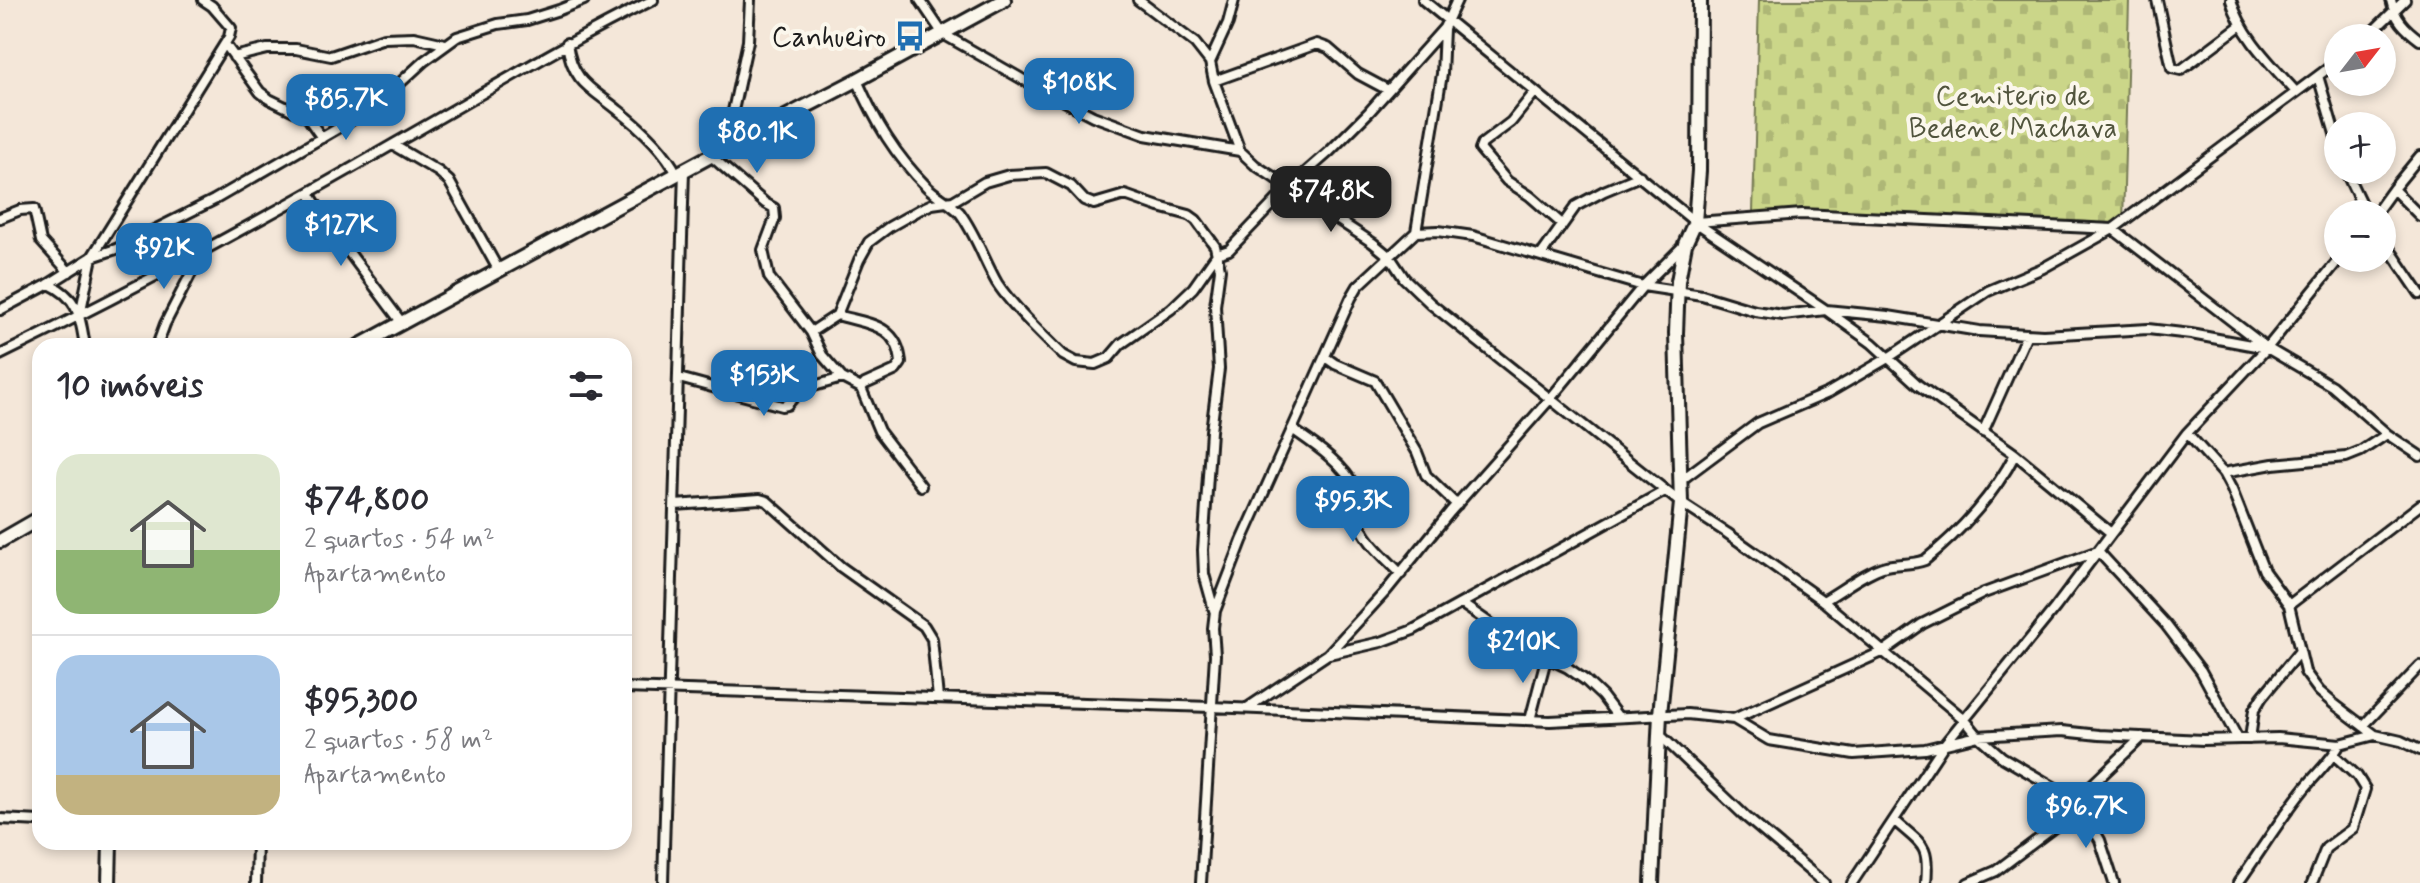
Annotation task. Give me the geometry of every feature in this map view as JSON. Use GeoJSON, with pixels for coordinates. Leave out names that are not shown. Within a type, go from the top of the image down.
{"type":"FeatureCollection","features":[{"type":"Feature","properties":{"kind":"street"},"geometry":{"type":"LineString","coordinates":[[80,315],[92,257],[225,44],[231,28],[203,0]]}},
{"type":"Feature","properties":{"kind":"street"},"geometry":{"type":"LineString","coordinates":[[0,310],[92,257],[116,249],[214,200],[322,138],[376,105],[457,37],[527,20],[584,0]]}},
{"type":"Feature","properties":{"kind":"street"},"geometry":{"type":"LineString","coordinates":[[34,338],[309,193],[567,43],[653,0]]}},
{"type":"Feature","properties":{"kind":"street"},"geometry":{"type":"LineString","coordinates":[[725,148],[748,41],[750,0]]}},
{"type":"Feature","properties":{"kind":"street"},"geometry":{"type":"LineString","coordinates":[[920,0],[943,34],[1093,116],[1145,135],[1240,151],[1288,188],[1331,214],[1390,257],[1404,278],[1431,304],[1665,491],[1823,601],[1965,720],[2002,757],[2079,804],[2100,840],[2114,883]]}},
{"type":"Feature","properties":{"kind":"street"},"geometry":{"type":"LineString","coordinates":[[374,338],[1004,0]]}},
{"type":"Feature","properties":{"kind":"street"},"geometry":{"type":"LineString","coordinates":[[1138,0],[1195,43],[1210,62],[1240,151]]}},
{"type":"Feature","properties":{"kind":"street"},"geometry":{"type":"LineString","coordinates":[[1210,62],[1228,23],[1234,0]]}},
{"type":"Feature","properties":{"kind":"street"},"geometry":{"type":"LineString","coordinates":[[1423,0],[1446,24],[1695,222],[1826,310],[1918,385],[2015,454],[2111,533]]}},
{"type":"Feature","properties":{"kind":"street"},"geometry":{"type":"LineString","coordinates":[[1652,883],[1660,714],[1681,503],[1676,333],[1678,291],[1685,244],[1695,222],[1699,171],[1700,0]]}},
{"type":"Feature","properties":{"kind":"street"},"geometry":{"type":"LineString","coordinates":[[2157,0],[2172,68],[2176,70],[2181,70],[2241,25]]}},
{"type":"Feature","properties":{"kind":"street"},"geometry":{"type":"LineString","coordinates":[[2231,0],[2251,42],[2296,92]]}},
{"type":"Feature","properties":{"kind":"street"},"geometry":{"type":"LineString","coordinates":[[2391,0],[2403,27],[2420,40]]}},
{"type":"Feature","properties":{"kind":"street"},"geometry":{"type":"LineString","coordinates":[[2381,24],[2405,0]]}},
{"type":"Feature","properties":{"kind":"street"},"geometry":{"type":"LineString","coordinates":[[857,80],[875,121],[892,148],[927,187],[956,209],[968,225],[999,286],[1063,355],[1076,362],[1095,364],[1109,358],[1121,344],[1171,309],[1193,288],[1217,254],[1229,250],[1388,90],[1446,24],[1458,1]]}},
{"type":"Feature","properties":{"kind":"street"},"geometry":{"type":"LineString","coordinates":[[1201,883],[1215,611],[1242,541],[1358,286],[1416,232],[1442,74],[1446,24]]}},
{"type":"Feature","properties":{"kind":"street"},"geometry":{"type":"LineString","coordinates":[[234,57],[267,49],[296,49],[331,56],[384,38],[414,37],[445,44]]}},
{"type":"Feature","properties":{"kind":"street"},"geometry":{"type":"LineString","coordinates":[[567,43],[576,75],[617,109],[681,172],[679,378],[663,883]]}},
{"type":"Feature","properties":{"kind":"street"},"geometry":{"type":"LineString","coordinates":[[225,44],[260,92],[308,118],[322,138]]}},
{"type":"Feature","properties":{"kind":"street"},"geometry":{"type":"LineString","coordinates":[[1214,81],[1317,44],[1328,48],[1358,74],[1388,90]]}},
{"type":"Feature","properties":{"kind":"street"},"geometry":{"type":"LineString","coordinates":[[1680,481],[1758,423],[1828,393],[1888,358],[1988,291],[2043,268],[2113,229],[2324,72]]}},
{"type":"Feature","properties":{"kind":"street"},"geometry":{"type":"LineString","coordinates":[[2318,76],[2329,112]]}},
{"type":"Feature","properties":{"kind":"street"},"geometry":{"type":"LineString","coordinates":[[1535,92],[1511,122],[1482,144],[1480,149],[1507,181],[1562,224]]}},
{"type":"Feature","properties":{"kind":"street"},"geometry":{"type":"LineString","coordinates":[[393,145],[449,181],[499,271]]}},
{"type":"Feature","properties":{"kind":"street"},"geometry":{"type":"LineString","coordinates":[[711,156],[774,208],[775,218],[763,250],[773,284],[811,332],[822,355],[842,378],[861,388],[879,431],[921,486]]}},
{"type":"Feature","properties":{"kind":"street"},"geometry":{"type":"LineString","coordinates":[[2385,200],[2420,156]]}},
{"type":"Feature","properties":{"kind":"street"},"geometry":{"type":"LineString","coordinates":[[811,332],[837,315],[869,242],[921,209],[953,201],[985,182],[1009,175],[1046,173],[1071,186],[1084,200],[1094,204],[1125,195],[1189,215],[1215,246],[1220,269],[1215,306],[1219,369],[1211,431],[1203,550],[1204,574],[1215,611]]}},
{"type":"Feature","properties":{"kind":"street"},"geometry":{"type":"LineString","coordinates":[[1541,255],[1576,206],[1640,176]]}},
{"type":"Feature","properties":{"kind":"street"},"geometry":{"type":"LineString","coordinates":[[2393,189],[2420,216]]}},
{"type":"Feature","properties":{"kind":"street"},"geometry":{"type":"LineString","coordinates":[[309,193],[330,227],[402,323]]}},
{"type":"Feature","properties":{"kind":"street"},"geometry":{"type":"LineString","coordinates":[[0,218],[34,209],[41,241],[69,272]]}},
{"type":"Feature","properties":{"kind":"street"},"geometry":{"type":"LineString","coordinates":[[1695,222],[1802,214],[2113,229],[2267,348],[2332,386],[2387,434],[2420,456]]}},
{"type":"Feature","properties":{"kind":"street"},"geometry":{"type":"LineString","coordinates":[[1416,232],[1438,231],[1473,236],[1643,286],[1783,315],[1826,310],[1888,316],[1979,331],[2043,335],[2148,329],[2267,348]]}},
{"type":"Feature","properties":{"kind":"street"},"geometry":{"type":"LineString","coordinates":[[1247,709],[1328,654],[1401,574],[1643,286],[1685,244]]}},
{"type":"Feature","properties":{"kind":"street"},"geometry":{"type":"LineString","coordinates":[[160,338],[203,249]]}},
{"type":"Feature","properties":{"kind":"street"},"geometry":{"type":"LineString","coordinates":[[2396,258],[2419,290]]}},
{"type":"Feature","properties":{"kind":"street"},"geometry":{"type":"LineString","coordinates":[[1852,883],[1943,746],[2187,433],[2267,348],[2329,272]]}},
{"type":"Feature","properties":{"kind":"street"},"geometry":{"type":"LineString","coordinates":[[49,284],[70,297],[80,315],[84,338]]}},
{"type":"Feature","properties":{"kind":"street"},"geometry":{"type":"LineString","coordinates":[[837,315],[881,328],[895,340],[900,352],[901,363],[896,370],[861,388]]}},
{"type":"Feature","properties":{"kind":"street"},"geometry":{"type":"LineString","coordinates":[[1983,432],[2027,334]]}},
{"type":"Feature","properties":{"kind":"street"},"geometry":{"type":"LineString","coordinates":[[0,355],[32,339]]}},
{"type":"Feature","properties":{"kind":"street"},"geometry":{"type":"LineString","coordinates":[[1325,357],[1375,381],[1417,452],[1426,475],[1457,505]]}},
{"type":"Feature","properties":{"kind":"street"},"geometry":{"type":"LineString","coordinates":[[679,378],[782,406],[806,387],[842,378]]}},
{"type":"Feature","properties":{"kind":"street"},"geometry":{"type":"LineString","coordinates":[[1292,429],[1328,456],[1349,478],[1357,491],[1359,523],[1370,542],[1401,574]]}},
{"type":"Feature","properties":{"kind":"street"},"geometry":{"type":"LineString","coordinates":[[2187,433],[2223,473],[2264,571],[2289,605],[2305,672],[2319,691],[2375,735],[2401,741],[2420,750]]}},
{"type":"Feature","properties":{"kind":"street"},"geometry":{"type":"LineString","coordinates":[[2223,473],[2273,464],[2346,457],[2387,434]]}},
{"type":"Feature","properties":{"kind":"street"},"geometry":{"type":"LineString","coordinates":[[1823,601],[1886,566],[1915,564],[1925,560],[1997,485],[2015,454]]}},
{"type":"Feature","properties":{"kind":"street"},"geometry":{"type":"LineString","coordinates":[[1328,654],[1381,642],[1413,630],[1665,491]]}},
{"type":"Feature","properties":{"kind":"street"},"geometry":{"type":"LineString","coordinates":[[675,505],[767,501],[841,567],[924,626],[932,639],[938,698]]}},
{"type":"Feature","properties":{"kind":"street"},"geometry":{"type":"LineString","coordinates":[[2289,605],[2420,505]]}},
{"type":"Feature","properties":{"kind":"street"},"geometry":{"type":"LineString","coordinates":[[0,541],[32,523]]}},
{"type":"Feature","properties":{"kind":"street"},"geometry":{"type":"LineString","coordinates":[[1734,719],[1884,651],[1922,624],[1984,593],[2098,551]]}},
{"type":"Feature","properties":{"kind":"street"},"geometry":{"type":"LineString","coordinates":[[2098,551],[2166,625],[2201,671],[2238,739]]}},
{"type":"Feature","properties":{"kind":"street"},"geometry":{"type":"LineString","coordinates":[[1462,604],[1546,659],[1568,668],[1585,680],[1618,717]]}},
{"type":"Feature","properties":{"kind":"street"},"geometry":{"type":"LineString","coordinates":[[2250,739],[2254,710],[2299,652]]}},
{"type":"Feature","properties":{"kind":"street"},"geometry":{"type":"LineString","coordinates":[[1530,720],[1546,659]]}},
{"type":"Feature","properties":{"kind":"street"},"geometry":{"type":"LineString","coordinates":[[2363,726],[2420,666]]}},
{"type":"Feature","properties":{"kind":"street"},"geometry":{"type":"LineString","coordinates":[[632,688],[1530,720],[1687,714],[1734,719],[1769,740],[1854,754],[1893,753],[1943,746],[1978,736],[2062,731],[2142,737],[2278,738],[2340,744],[2375,735]]}},
{"type":"Feature","properties":{"kind":"street"},"geometry":{"type":"LineString","coordinates":[[1660,735],[1746,817],[1824,883]]}},
{"type":"Feature","properties":{"kind":"street"},"geometry":{"type":"LineString","coordinates":[[1968,883],[1996,871],[2079,804],[2142,737]]}},
{"type":"Feature","properties":{"kind":"street"},"geometry":{"type":"LineString","coordinates":[[2238,883],[2340,744]]}},
{"type":"Feature","properties":{"kind":"street"},"geometry":{"type":"LineString","coordinates":[[2312,883],[2326,848],[2353,828],[2365,789],[2357,776],[2334,755]]}},
{"type":"Feature","properties":{"kind":"street"},"geometry":{"type":"LineString","coordinates":[[0,819],[32,821]]}},
{"type":"Feature","properties":{"kind":"street"},"geometry":{"type":"LineString","coordinates":[[1894,820],[1926,853],[1926,883]]}},
{"type":"Feature","properties":{"kind":"street"},"geometry":{"type":"LineString","coordinates":[[109,883],[110,850]]}},
{"type":"Feature","properties":{"kind":"street"},"geometry":{"type":"LineString","coordinates":[[256,883],[257,850]]}},
{"type":"Feature","properties":{"kind":"green space","name":"Cemiterio de Bedene Machava"},"geometry":{"type":"Polygon","coordinates":[[[1759,0],[2129,0],[2123,224],[1753,212],[1759,0]]]}},
{"type":"Feature","properties":{"kind":"place","name":"Canhueiro"},"geometry":{"type":"Point","coordinates":[910,36]}}]}
